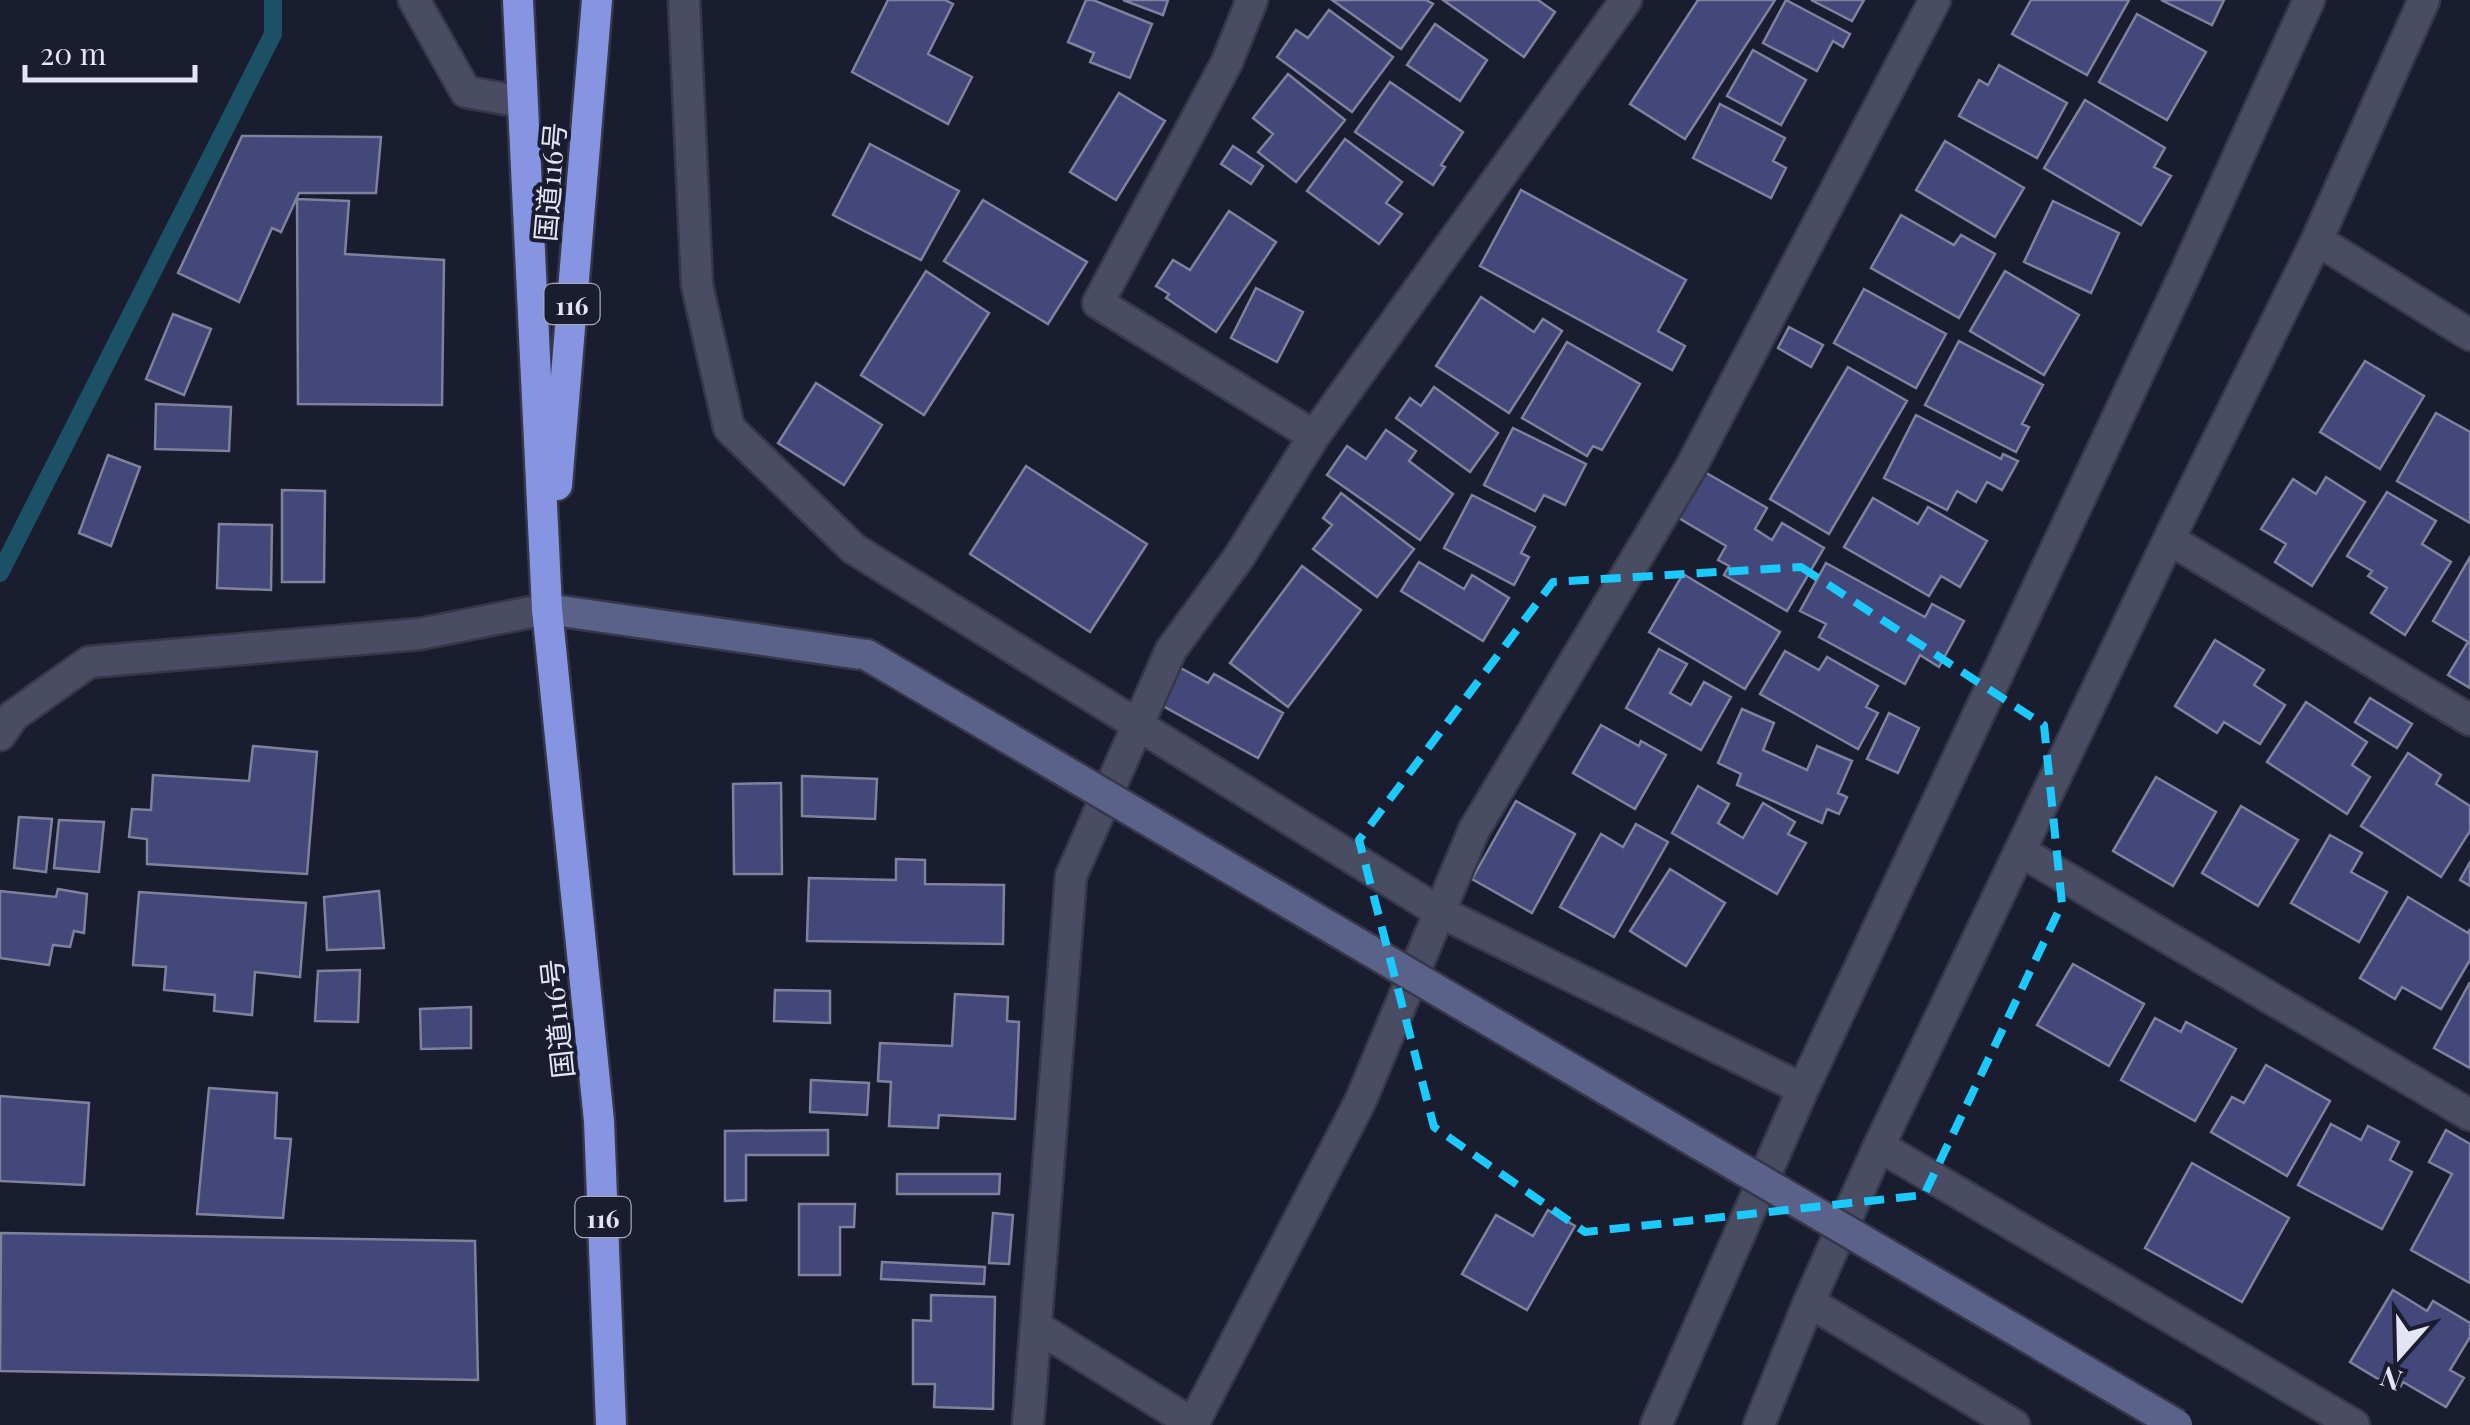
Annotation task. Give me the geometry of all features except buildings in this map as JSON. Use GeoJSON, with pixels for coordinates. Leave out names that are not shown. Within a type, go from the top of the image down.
{"type":"FeatureCollection","features":[{"type":"Feature","properties":{"kind":"highway","name":"国道116号"},"geometry":{"type":"LineString","coordinates":[[518,0],[547,608],[599,1121],[611,1425]]}},
{"type":"Feature","properties":{"kind":"highway","name":"国道116号"},"geometry":{"type":"LineString","coordinates":[[547,608],[596,0]]}},
{"type":"Feature","properties":{"kind":"street"},"geometry":{"type":"LineString","coordinates":[[414,0],[466,92],[522,102]]}},
{"type":"Feature","properties":{"kind":"street"},"geometry":{"type":"LineString","coordinates":[[684,0],[698,285],[729,428],[854,549],[1438,911],[1803,1088]]}},
{"type":"Feature","properties":{"kind":"street"},"geometry":{"type":"LineString","coordinates":[[1252,0],[1227,62],[1098,302],[1314,436]]}},
{"type":"Feature","properties":{"kind":"street"},"geometry":{"type":"LineString","coordinates":[[1028,1425],[1070,876],[1171,650],[1239,557],[1314,436],[1626,0]]}},
{"type":"Feature","properties":{"kind":"street"},"geometry":{"type":"LineString","coordinates":[[1037,1328],[1194,1424],[1360,1102],[1474,830],[1691,466],[1935,0]]}},
{"type":"Feature","properties":{"kind":"street"},"geometry":{"type":"LineString","coordinates":[[1656,1425],[1803,1088],[2182,281],[2309,0]]}},
{"type":"Feature","properties":{"kind":"street"},"geometry":{"type":"LineString","coordinates":[[1759,1425],[1808,1302],[1879,1146],[2316,240],[2424,0]]}},
{"type":"Feature","properties":{"kind":"street"},"geometry":{"type":"LineString","coordinates":[[2316,240],[2470,335]]}},
{"type":"Feature","properties":{"kind":"street"},"geometry":{"type":"LineString","coordinates":[[2169,539],[2470,720]]}},
{"type":"Feature","properties":{"kind":"street"},"geometry":{"type":"LineString","coordinates":[[0,735],[13,716],[89,662],[420,634],[547,608],[867,655],[2177,1425]]}},
{"type":"Feature","properties":{"kind":"street"},"geometry":{"type":"LineString","coordinates":[[2020,850],[2470,1115]]}},
{"type":"Feature","properties":{"kind":"street"},"geometry":{"type":"LineString","coordinates":[[1879,1146],[2354,1425]]}},
{"type":"Feature","properties":{"kind":"street"},"geometry":{"type":"LineString","coordinates":[[1808,1302],[2014,1425]]}},
{"type":"Feature","properties":{"kind":"highlighted area"},"geometry":{"type":"Polygon","coordinates":[[[1801,567],[2044,725],[2062,904],[1924,1195],[1585,1232],[1434,1127],[1359,840],[1553,582],[1801,567]]]}},
{"type":"Feature","properties":{"kind":"waterway"},"geometry":{"type":"LineString","coordinates":[[0,573],[273,34],[273,0]]}}]}
